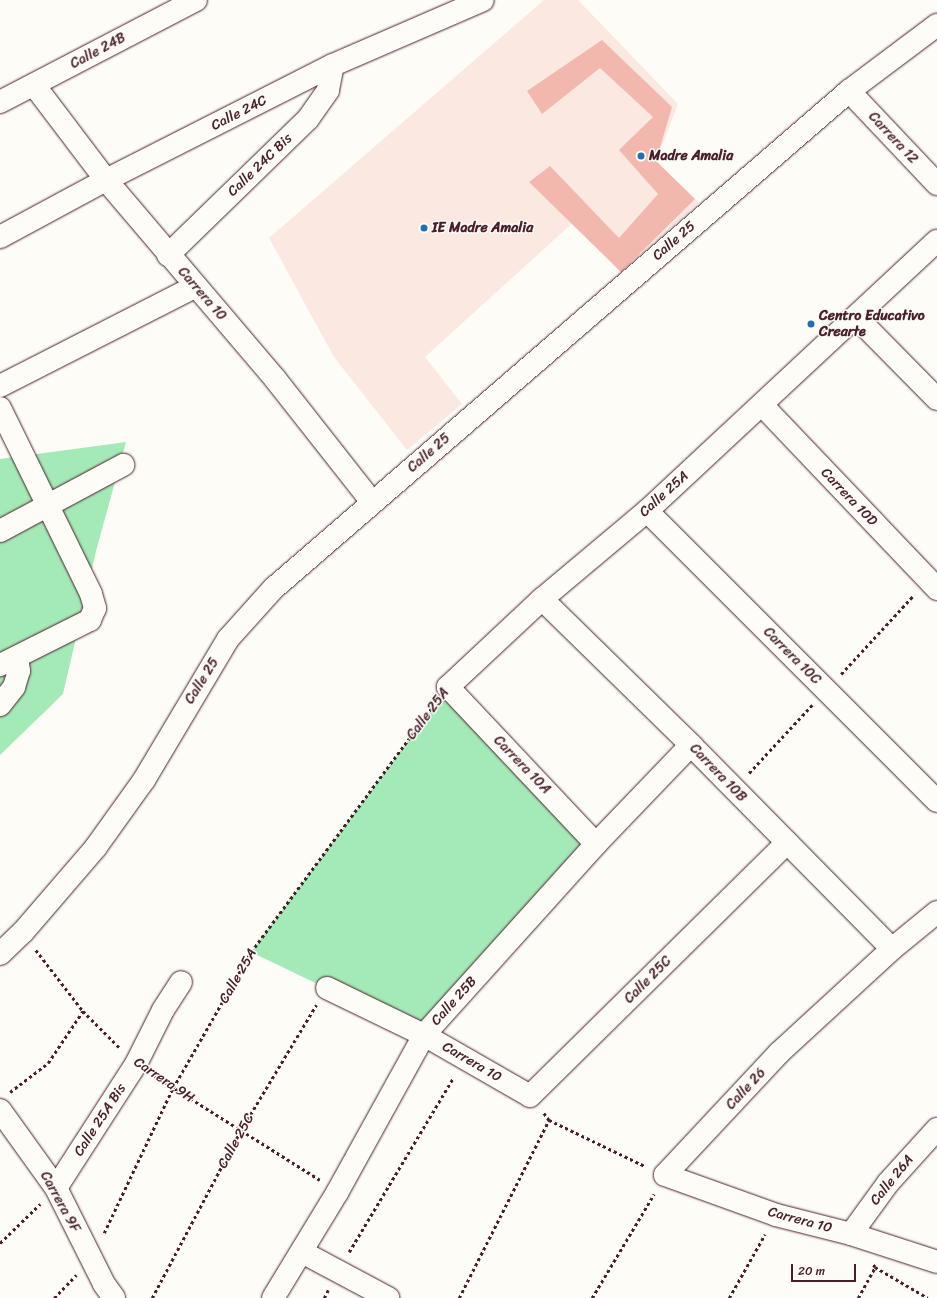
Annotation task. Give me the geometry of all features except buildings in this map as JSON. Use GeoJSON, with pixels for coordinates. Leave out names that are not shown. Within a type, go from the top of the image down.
{"type":"FeatureCollection","features":[{"type":"Feature","properties":{"kind":"street","name":"Calle 24B"},"geometry":{"type":"LineString","coordinates":[[0,102],[196,0]]}},
{"type":"Feature","properties":{"kind":"street","name":"Calle 24C"},"geometry":{"type":"LineString","coordinates":[[0,237],[106,180],[334,65],[483,0]]}},
{"type":"Feature","properties":{"kind":"street","name":"Calle 25"},"geometry":{"type":"LineString","coordinates":[[0,954],[23,932],[96,847],[144,780],[228,639],[274,588],[849,91],[937,25]]}},
{"type":"Feature","properties":{"kind":"street","name":"Calle 24C Bis"},"geometry":{"type":"LineString","coordinates":[[168,255],[308,118],[328,90],[334,65]]}},
{"type":"Feature","properties":{"kind":"street","name":"Carrera 10"},"geometry":{"type":"LineString","coordinates":[[34,85],[106,180],[168,255],[276,380],[372,502]]}},
{"type":"Feature","properties":{"kind":"street","name":"Carrera 12"},"geometry":{"type":"LineString","coordinates":[[849,91],[937,184]]}},
{"type":"Feature","properties":{"kind":"street","name":"Calle 25A"},"geometry":{"type":"LineString","coordinates":[[448,687],[542,599],[647,511],[937,241]]}},
{"type":"Feature","properties":{"kind":"street"},"geometry":{"type":"LineString","coordinates":[[0,386],[196,286]]}},
{"type":"Feature","properties":{"kind":"street"},"geometry":{"type":"LineString","coordinates":[[856,318],[937,399]]}},
{"type":"Feature","properties":{"kind":"street","name":"Carrera 10D"},"geometry":{"type":"LineString","coordinates":[[762,405],[937,589]]}},
{"type":"Feature","properties":{"kind":"street"},"geometry":{"type":"LineString","coordinates":[[0,408],[91,594],[95,608],[90,620],[8,661],[19,671],[14,687],[0,705]]}},
{"type":"Feature","properties":{"kind":"street"},"geometry":{"type":"LineString","coordinates":[[0,531],[123,465]]}},
{"type":"Feature","properties":{"kind":"street","name":"Carrera 10C"},"geometry":{"type":"LineString","coordinates":[[647,511],[937,801]]}},
{"type":"Feature","properties":{"kind":"street","name":"Carrera 10B"},"geometry":{"type":"LineString","coordinates":[[542,599],[691,745],[892,949]]}},
{"type":"Feature","properties":{"kind":"street","name":"Carrera 10A"},"geometry":{"type":"LineString","coordinates":[[448,687],[596,844]]}},
{"type":"Feature","properties":{"kind":"street","name":"Calle 25B"},"geometry":{"type":"LineString","coordinates":[[273,1298],[338,1191],[424,1035],[596,844],[691,745]]}},
{"type":"Feature","properties":{"kind":"street","name":"Calle 25C"},"geometry":{"type":"LineString","coordinates":[[530,1096],[787,843]]}},
{"type":"Feature","properties":{"kind":"street","name":"Calle 26"},"geometry":{"type":"LineString","coordinates":[[665,1175],[779,1053],[892,949],[937,912]]}},
{"type":"Feature","properties":{"kind":"street","name":"Calle 25A Bis"},"geometry":{"type":"LineString","coordinates":[[56,1188],[136,1064],[163,1010],[181,982]]}},
{"type":"Feature","properties":{"kind":"street","name":"Carrera 10"},"geometry":{"type":"LineString","coordinates":[[327,988],[424,1035],[530,1096]]}},
{"type":"Feature","properties":{"kind":"street","name":"Carrera 9F"},"geometry":{"type":"LineString","coordinates":[[3,1102],[56,1188],[91,1259],[114,1298]]}},
{"type":"Feature","properties":{"kind":"street","name":"Calle 26A"},"geometry":{"type":"LineString","coordinates":[[851,1234],[888,1183],[937,1129]]}},
{"type":"Feature","properties":{"kind":"street","name":"Carrera 10"},"geometry":{"type":"LineString","coordinates":[[665,1175],[776,1215],[851,1234],[937,1262]]}},
{"type":"Feature","properties":{"kind":"street"},"geometry":{"type":"LineString","coordinates":[[302,1252],[388,1298]]}},
{"type":"Feature","properties":{"kind":"path","name":"Calle 25A"},"geometry":{"type":"LineString","coordinates":[[54,1298],[91,1259],[174,1088],[251,952],[448,687]]}},
{"type":"Feature","properties":{"kind":"path","name":"Carrera 9H"},"geometry":{"type":"LineString","coordinates":[[23,932],[83,1011],[136,1064],[338,1191]]}},
{"type":"Feature","properties":{"kind":"path","name":"Calle 25C"},"geometry":{"type":"LineString","coordinates":[[152,1298],[241,1130],[327,988]]}},
{"type":"Feature","properties":{"kind":"path"},"geometry":{"type":"LineString","coordinates":[[3,1102],[48,1063],[83,1011]]}},
{"type":"Feature","properties":{"kind":"path"},"geometry":{"type":"LineString","coordinates":[[324,1298],[338,1270],[419,1130],[466,1058]]}},
{"type":"Feature","properties":{"kind":"path"},"geometry":{"type":"LineString","coordinates":[[530,1096],[549,1120],[665,1175],[592,1298]]}},
{"type":"Feature","properties":{"kind":"path"},"geometry":{"type":"LineString","coordinates":[[459,1298],[549,1120]]}},
{"type":"Feature","properties":{"kind":"path"},"geometry":{"type":"LineString","coordinates":[[0,1243],[56,1188]]}},
{"type":"Feature","properties":{"kind":"path"},"geometry":{"type":"LineString","coordinates":[[729,1298],[776,1215]]}},
{"type":"Feature","properties":{"kind":"path"},"geometry":{"type":"LineString","coordinates":[[871,1262],[875,1268],[928,1298]]}},
{"type":"Feature","properties":{"kind":"path"},"geometry":{"type":"LineString","coordinates":[[858,1298],[875,1268]]}},
{"type":"Feature","properties":{"kind":"shaded area","name":"IE Madre Amalia"},"geometry":{"type":"Polygon","coordinates":[[[544,0],[578,0],[678,104],[656,161],[699,203],[621,272],[578,218],[425,357],[462,404],[407,450],[334,357],[269,238],[544,0]]]}},
{"type":"Feature","properties":{"kind":"green space"},"geometry":{"type":"Polygon","coordinates":[[[126,442],[96,551],[63,694],[0,755],[0,459],[126,442]]]}},
{"type":"Feature","properties":{"kind":"green space"},"geometry":{"type":"Polygon","coordinates":[[[448,687],[596,844],[424,1035],[251,952],[448,687]]]}},
{"type":"Feature","properties":{"kind":"place","name":"Madre Amalia"},"geometry":{"type":"Point","coordinates":[641,156]}},
{"type":"Feature","properties":{"kind":"place","name":"IE Madre Amalia"},"geometry":{"type":"Point","coordinates":[424,228]}},
{"type":"Feature","properties":{"kind":"place","name":"Centro Educativo Crearte"},"geometry":{"type":"Point","coordinates":[811,324]}}]}
